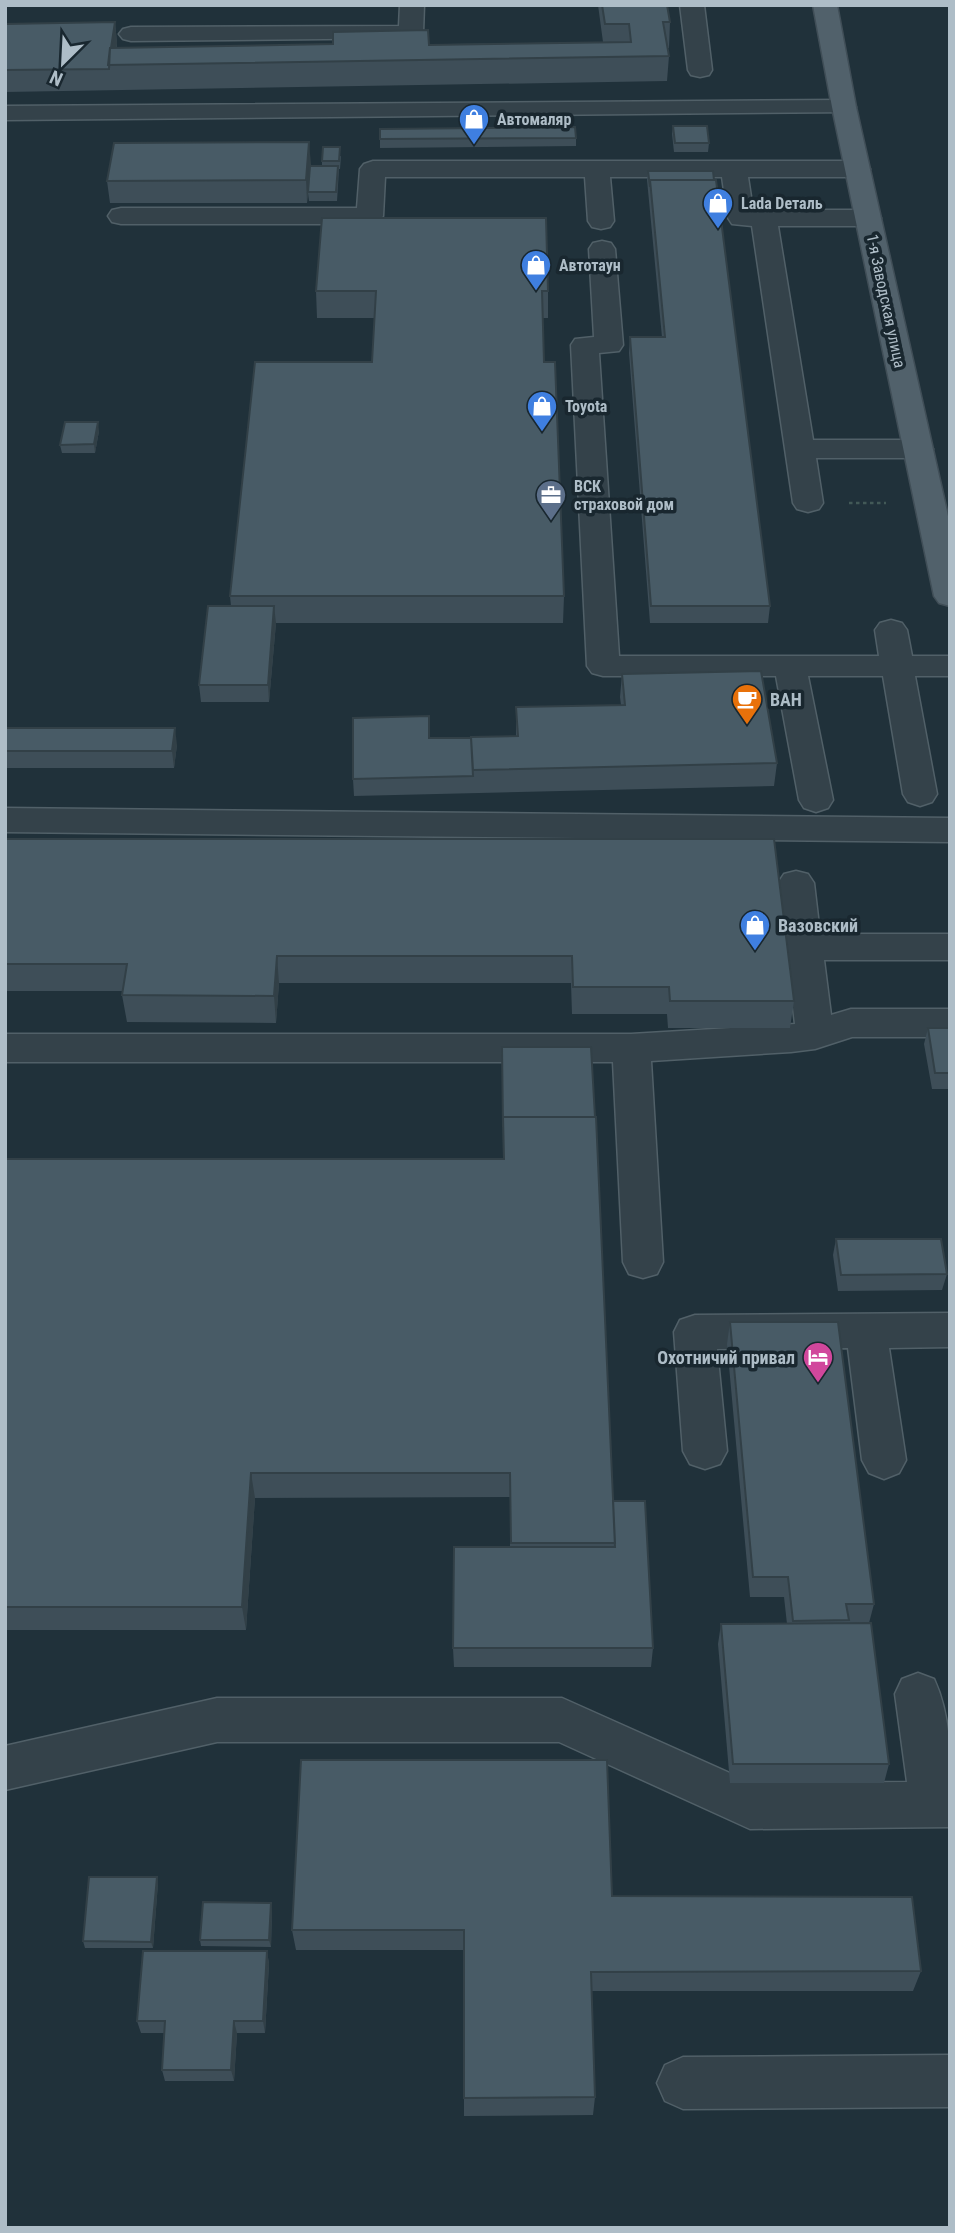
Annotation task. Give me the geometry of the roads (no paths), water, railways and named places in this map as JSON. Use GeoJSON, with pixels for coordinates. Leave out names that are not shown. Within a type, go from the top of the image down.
{"type":"FeatureCollection","features":[{"type":"Feature","properties":{"kind":"main road","name":"1-я Заводская улица"},"geometry":{"type":"LineString","coordinates":[[825,5],[859,178],[950,596]]}},
{"type":"Feature","properties":{"kind":"street"},"geometry":{"type":"LineString","coordinates":[[131,34],[411,33],[412,5]]}},
{"type":"Feature","properties":{"kind":"street"},"geometry":{"type":"LineString","coordinates":[[692,5],[700,70]]}},
{"type":"Feature","properties":{"kind":"street"},"geometry":{"type":"LineString","coordinates":[[5,113],[844,107]]}},
{"type":"Feature","properties":{"kind":"street"},"geometry":{"type":"LineString","coordinates":[[121,215],[370,216],[372,187],[598,178],[728,181],[859,178]]}},
{"type":"Feature","properties":{"kind":"street"},"geometry":{"type":"LineString","coordinates":[[598,178],[648,187]]}},
{"type":"Feature","properties":{"kind":"street"},"geometry":{"type":"LineString","coordinates":[[598,178],[609,345],[586,345],[603,666],[950,666]]}},
{"type":"Feature","properties":{"kind":"street"},"geometry":{"type":"LineString","coordinates":[[728,181],[741,218],[868,218]]}},
{"type":"Feature","properties":{"kind":"street"},"geometry":{"type":"LineString","coordinates":[[764,218],[808,503]]}},
{"type":"Feature","properties":{"kind":"street"},"geometry":{"type":"LineString","coordinates":[[799,449],[918,449]]}},
{"type":"Feature","properties":{"kind":"street"},"geometry":{"type":"LineString","coordinates":[[891,630],[920,794]]}},
{"type":"Feature","properties":{"kind":"street"},"geometry":{"type":"LineString","coordinates":[[790,666],[816,800]]}},
{"type":"Feature","properties":{"kind":"street"},"geometry":{"type":"LineString","coordinates":[[5,820],[950,830]]}},
{"type":"Feature","properties":{"kind":"street"},"geometry":{"type":"LineString","coordinates":[[796,883],[815,1035]]}},
{"type":"Feature","properties":{"kind":"street"},"geometry":{"type":"LineString","coordinates":[[804,947],[950,947]]}},
{"type":"Feature","properties":{"kind":"street"},"geometry":{"type":"LineString","coordinates":[[5,1048],[631,1048],[815,1035],[851,1023],[950,1023]]}},
{"type":"Feature","properties":{"kind":"street"},"geometry":{"type":"LineString","coordinates":[[631,1048],[643,1262]]}},
{"type":"Feature","properties":{"kind":"street"},"geometry":{"type":"LineString","coordinates":[[705,1451],[695,1332],[950,1330]]}},
{"type":"Feature","properties":{"kind":"street"},"geometry":{"type":"LineString","coordinates":[[866,1331],[884,1460]]}},
{"type":"Feature","properties":{"kind":"street"},"geometry":{"type":"LineString","coordinates":[[5,1768],[217,1720],[562,1720],[750,1806],[942,1804],[918,1694]]}},
{"type":"Feature","properties":{"kind":"street"},"geometry":{"type":"LineString","coordinates":[[683,2083],[950,2081]]}},
{"type":"Feature","properties":{"kind":"place","name":"Автомаляр"},"geometry":{"type":"Point","coordinates":[474,146]}},
{"type":"Feature","properties":{"kind":"place","name":"Lada Dеталь"},"geometry":{"type":"Point","coordinates":[718,230]}},
{"type":"Feature","properties":{"kind":"place","name":"Автотаун"},"geometry":{"type":"Point","coordinates":[536,292]}},
{"type":"Feature","properties":{"kind":"place","name":"Toyota"},"geometry":{"type":"Point","coordinates":[542,433]}},
{"type":"Feature","properties":{"kind":"place","name":"ВСК страховой дом"},"geometry":{"type":"Point","coordinates":[551,522]}},
{"type":"Feature","properties":{"kind":"place","name":"ВАН"},"geometry":{"type":"Point","coordinates":[747,726]}},
{"type":"Feature","properties":{"kind":"place","name":"Вазовский"},"geometry":{"type":"Point","coordinates":[755,952]}},
{"type":"Feature","properties":{"kind":"place","name":"Охотничий привал"},"geometry":{"type":"Point","coordinates":[818,1384]}}]}
